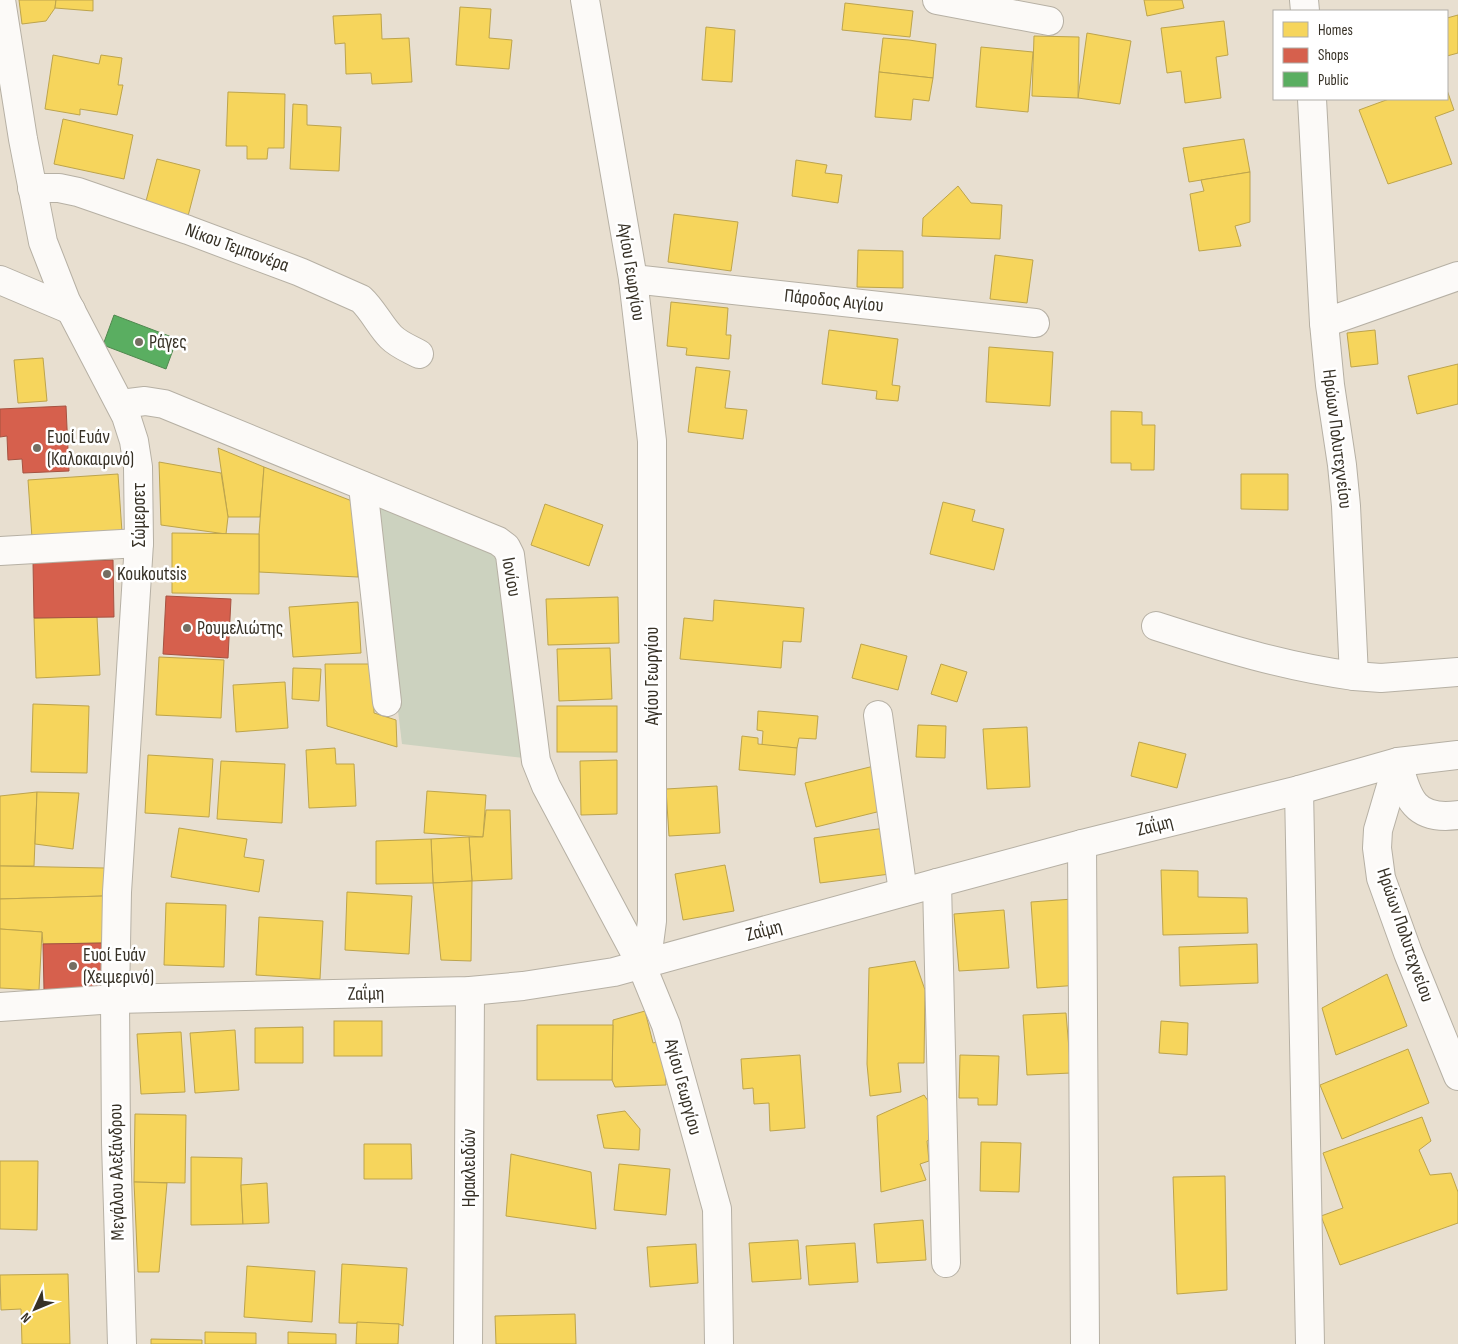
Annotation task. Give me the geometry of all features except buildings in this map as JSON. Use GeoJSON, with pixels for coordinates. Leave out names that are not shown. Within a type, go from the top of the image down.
{"type":"FeatureCollection","features":[{"type":"Feature","properties":{"kind":"street","name":"Σώμερσετ"},"geometry":{"type":"LineString","coordinates":[[1,0],[14,89],[43,242],[71,310],[121,404],[130,428],[138,467],[140,543],[119,855],[114,999]]}},
{"type":"Feature","properties":{"kind":"street","name":"Αγίου Γεωργίου"},"geometry":{"type":"LineString","coordinates":[[585,0],[633,279],[652,441],[652,921],[649,944],[641,964],[666,1025],[717,1209],[719,1344]]}},
{"type":"Feature","properties":{"kind":"street"},"geometry":{"type":"LineString","coordinates":[[937,0],[1049,21]]}},
{"type":"Feature","properties":{"kind":"street","name":"Ηρώων Πολυτεχνείου"},"geometry":{"type":"LineString","coordinates":[[1312,100],[1324,323],[1346,506],[1354,676]]}},
{"type":"Feature","properties":{"kind":"street","name":"Νίκου Τεμπονέρα"},"geometry":{"type":"LineString","coordinates":[[32,188],[59,188],[78,192],[188,230],[300,272],[361,299],[368,305],[396,342],[419,354]]}},
{"type":"Feature","properties":{"kind":"street"},"geometry":{"type":"LineString","coordinates":[[1324,323],[1458,276]]}},
{"type":"Feature","properties":{"kind":"street","name":"Πάροδος Αιγίου"},"geometry":{"type":"LineString","coordinates":[[633,279],[1035,323]]}},
{"type":"Feature","properties":{"kind":"street"},"geometry":{"type":"LineString","coordinates":[[0,280],[71,310]]}},
{"type":"Feature","properties":{"kind":"street","name":"Ιονίου"},"geometry":{"type":"LineString","coordinates":[[121,404],[144,401],[164,404],[498,541],[506,547],[510,555],[536,761],[546,786],[641,964]]}},
{"type":"Feature","properties":{"kind":"street"},"geometry":{"type":"LineString","coordinates":[[363,486],[387,702]]}},
{"type":"Feature","properties":{"kind":"street"},"geometry":{"type":"LineString","coordinates":[[0,551],[140,543]]}},
{"type":"Feature","properties":{"kind":"street"},"geometry":{"type":"LineString","coordinates":[[1156,626],[1226,648],[1303,667],[1354,676],[1381,678],[1458,672]]}},
{"type":"Feature","properties":{"kind":"street"},"geometry":{"type":"LineString","coordinates":[[878,715],[903,892]]}},
{"type":"Feature","properties":{"kind":"street","name":"Ζαΐμη"},"geometry":{"type":"LineString","coordinates":[[114,999],[470,991],[578,979],[614,972],[1082,844],[1299,790],[1398,762],[1457,751]]}},
{"type":"Feature","properties":{"kind":"street"},"geometry":{"type":"LineString","coordinates":[[1398,762],[1407,793],[1418,809],[1429,815],[1439,817],[1458,815]]}},
{"type":"Feature","properties":{"kind":"street","name":"Ηρώων Πολυτεχνείου"},"geometry":{"type":"LineString","coordinates":[[1398,762],[1378,830],[1377,848],[1381,878],[1408,952],[1458,1076]]}},
{"type":"Feature","properties":{"kind":"street"},"geometry":{"type":"LineString","coordinates":[[1299,790],[1310,1344]]}},
{"type":"Feature","properties":{"kind":"street"},"geometry":{"type":"LineString","coordinates":[[1082,844],[1085,1344]]}},
{"type":"Feature","properties":{"kind":"street"},"geometry":{"type":"LineString","coordinates":[[937,883],[946,1263]]}},
{"type":"Feature","properties":{"kind":"street","name":"Ηρακλειδών"},"geometry":{"type":"LineString","coordinates":[[468,1344],[470,991]]}},
{"type":"Feature","properties":{"kind":"street"},"geometry":{"type":"LineString","coordinates":[[0,1007],[114,999]]}},
{"type":"Feature","properties":{"kind":"street","name":"Μεγάλου Αλεξάνδρου"},"geometry":{"type":"LineString","coordinates":[[114,999],[116,1162],[122,1344]]}},
{"type":"Feature","properties":{"kind":"green space"},"geometry":{"type":"Polygon","coordinates":[[[373,503],[487,548],[497,558],[524,758],[402,744],[373,503]]]}},
{"type":"Feature","properties":{"kind":"place","name":"Ράγες"},"geometry":{"type":"Point","coordinates":[139,342]}},
{"type":"Feature","properties":{"kind":"place","name":"Ευοί Ευάν (Καλοκαιρινό)"},"geometry":{"type":"Point","coordinates":[37,448]}},
{"type":"Feature","properties":{"kind":"place","name":"Koukoutsis"},"geometry":{"type":"Point","coordinates":[107,574]}},
{"type":"Feature","properties":{"kind":"place","name":"Ρουμελιώτης"},"geometry":{"type":"Point","coordinates":[187,628]}},
{"type":"Feature","properties":{"kind":"place","name":"Ευοί Ευάν (Χειμερινό)"},"geometry":{"type":"Point","coordinates":[73,966]}}]}
